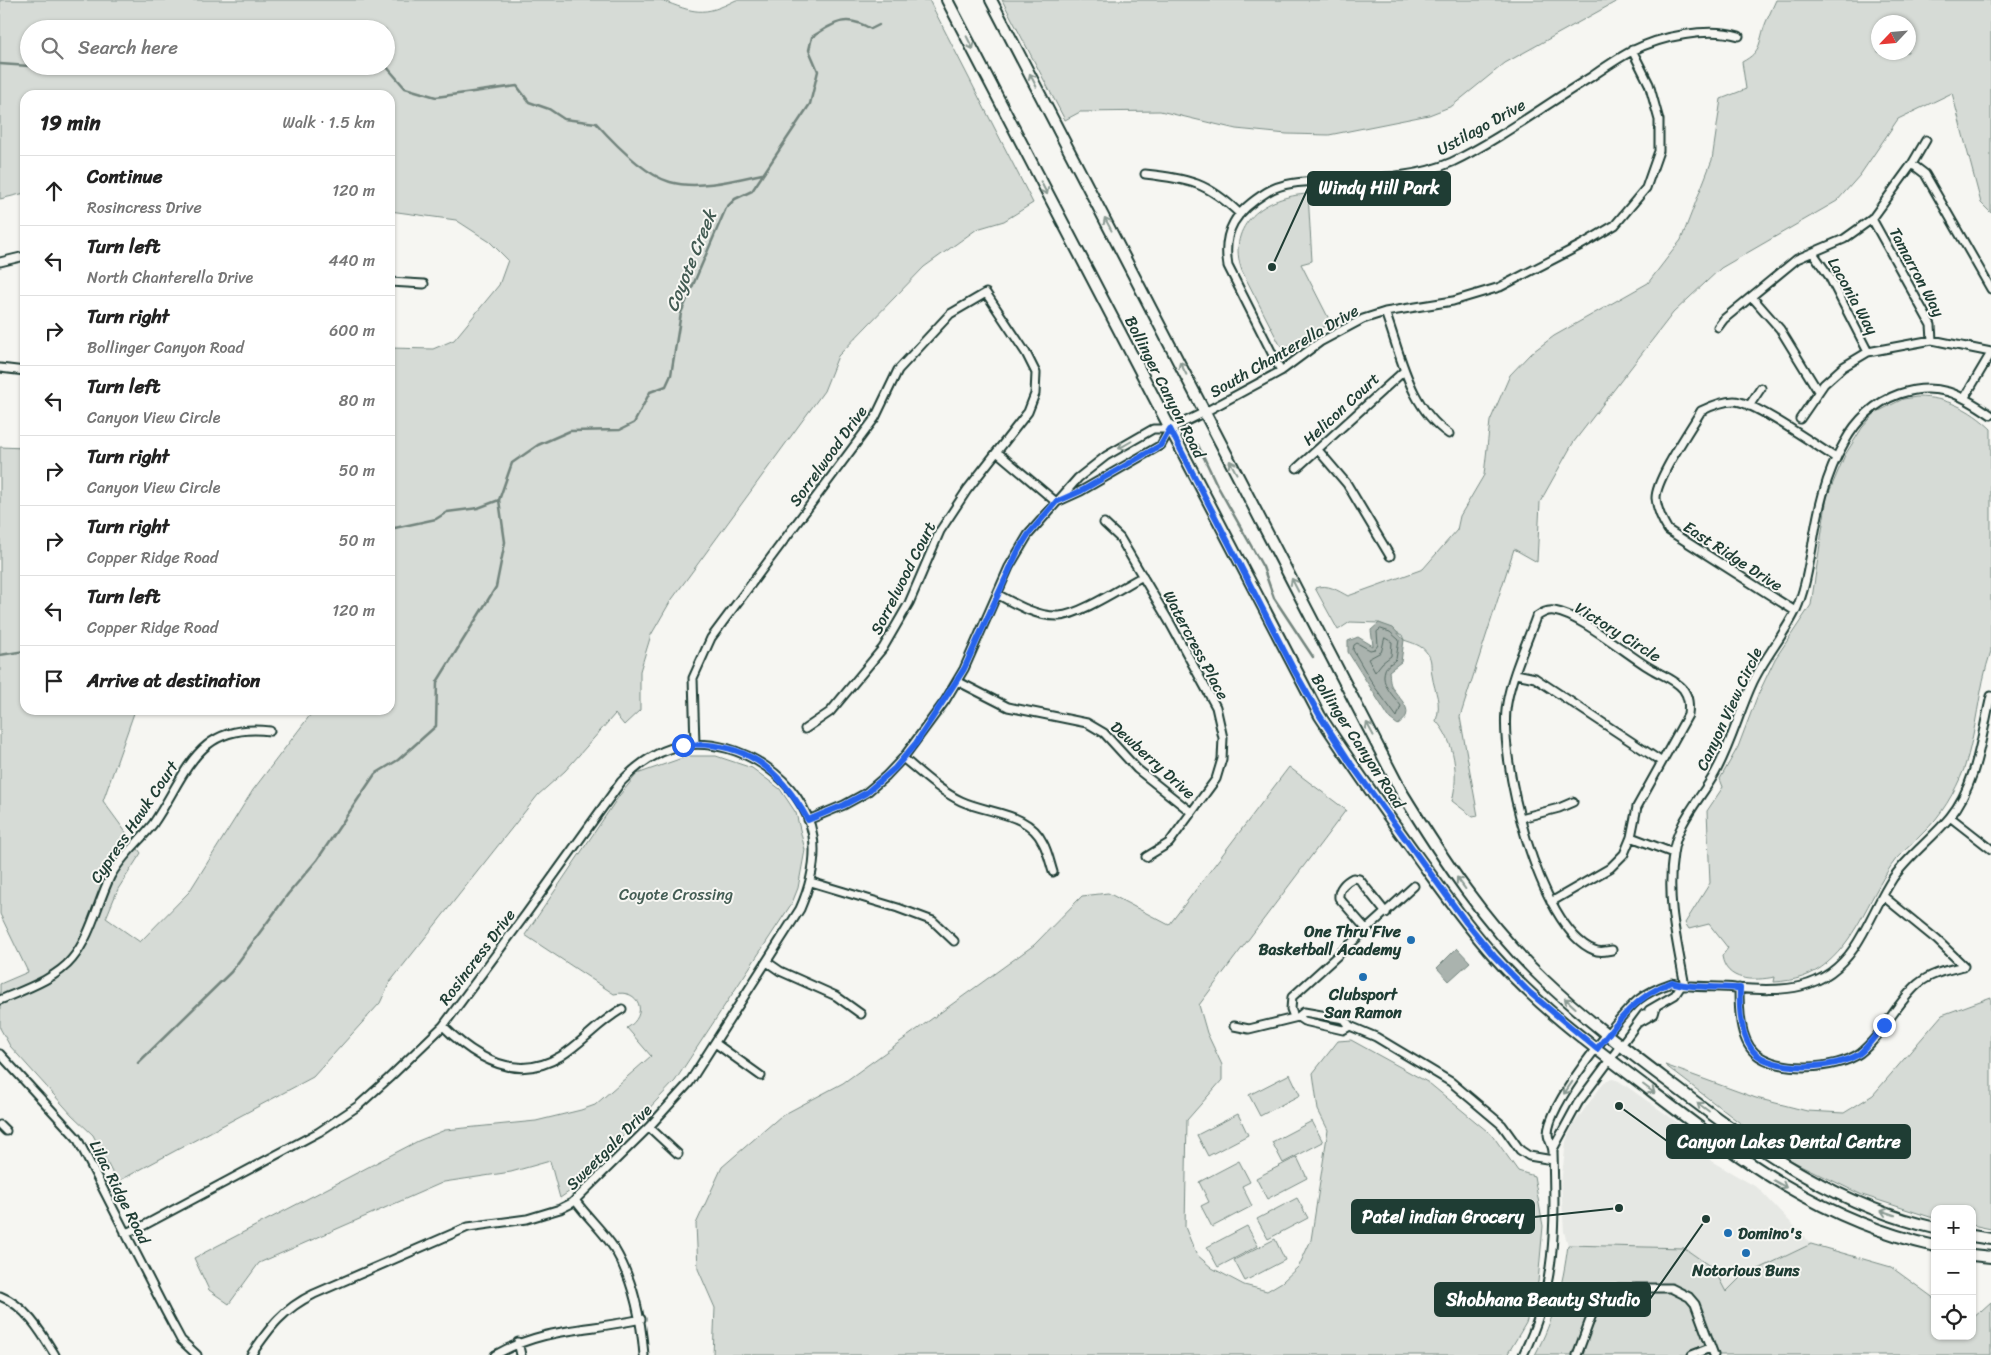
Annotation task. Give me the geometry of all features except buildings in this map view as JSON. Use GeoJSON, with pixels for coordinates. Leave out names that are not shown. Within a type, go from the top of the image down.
{"type":"FeatureCollection","features":[{"type":"Feature","properties":{"kind":"main road","name":"Bollinger Canyon Road"},"geometry":{"type":"LineString","coordinates":[[947,0],[1294,670],[1320,716],[1351,764],[1465,921],[1494,956],[1529,992],[1610,1060],[1738,1156],[1778,1183],[1823,1207],[1870,1226],[1931,1245]]}},
{"type":"Feature","properties":{"kind":"main road","name":"Bollinger Canyon Road"},"geometry":{"type":"LineString","coordinates":[[991,0],[1401,791],[1480,910],[1543,979],[1607,1035],[1747,1141],[1787,1166],[1853,1200],[1931,1227]]}},
{"type":"Feature","properties":{"kind":"main road"},"geometry":{"type":"LineString","coordinates":[[1976,1237],[1991,1239]]}},
{"type":"Feature","properties":{"kind":"main road"},"geometry":{"type":"LineString","coordinates":[[1976,1256],[1991,1258]]}},
{"type":"Feature","properties":{"kind":"street","name":"Ustilago Drive"},"geometry":{"type":"LineString","coordinates":[[1281,371],[1228,266],[1226,239],[1240,214],[1268,191],[1283,185],[1395,176],[1427,171],[1478,148],[1632,50],[1662,40],[1694,34],[1726,32],[1739,36]]}},
{"type":"Feature","properties":{"kind":"street","name":"South Chanterella Drive"},"geometry":{"type":"LineString","coordinates":[[1170,429],[1281,371],[1320,342],[1363,319],[1385,312],[1453,301],[1500,286],[1581,245],[1616,224],[1646,188],[1659,151],[1659,120],[1648,84],[1632,50]]}},
{"type":"Feature","properties":{"kind":"street"},"geometry":{"type":"LineString","coordinates":[[1718,327],[1724,318],[1797,259],[1844,239],[1872,219],[1912,164],[1926,140]]}},
{"type":"Feature","properties":{"kind":"street"},"geometry":{"type":"LineString","coordinates":[[1912,164],[1924,174],[1991,289]]}},
{"type":"Feature","properties":{"kind":"street"},"geometry":{"type":"LineString","coordinates":[[1145,174],[1186,180],[1206,186],[1240,214]]}},
{"type":"Feature","properties":{"kind":"street","name":"Tamarron Way"},"geometry":{"type":"LineString","coordinates":[[1872,219],[1881,231],[1932,326],[1932,340]]}},
{"type":"Feature","properties":{"kind":"street","name":"Laconia Way"},"geometry":{"type":"LineString","coordinates":[[1813,253],[1828,276],[1868,352]]}},
{"type":"Feature","properties":{"kind":"street"},"geometry":{"type":"LineString","coordinates":[[0,262],[20,257]]}},
{"type":"Feature","properties":{"kind":"street"},"geometry":{"type":"LineString","coordinates":[[395,282],[424,284]]}},
{"type":"Feature","properties":{"kind":"street","name":"Sorrelwood Drive"},"geometry":{"type":"LineString","coordinates":[[695,744],[693,678],[711,638],[875,418],[898,370],[950,314],[986,293],[1026,353],[1036,373],[1035,394],[1028,412],[997,452]]}},
{"type":"Feature","properties":{"kind":"street"},"geometry":{"type":"LineString","coordinates":[[1752,297],[1780,329],[1818,391]]}},
{"type":"Feature","properties":{"kind":"street"},"geometry":{"type":"LineString","coordinates":[[1385,312],[1404,371],[1421,407],[1435,425],[1449,434]]}},
{"type":"Feature","properties":{"kind":"street"},"geometry":{"type":"LineString","coordinates":[[1800,419],[1818,391],[1843,368],[1868,352],[1932,340],[1991,352],[1965,397]]}},
{"type":"Feature","properties":{"kind":"street"},"geometry":{"type":"LineString","coordinates":[[0,368],[20,370]]}},
{"type":"Feature","properties":{"kind":"street","name":"Helicon Court"},"geometry":{"type":"LineString","coordinates":[[1297,468],[1404,371]]}},
{"type":"Feature","properties":{"kind":"street"},"geometry":{"type":"LineString","coordinates":[[1749,406],[1762,388]]}},
{"type":"Feature","properties":{"kind":"street","name":"Canyon View Circle"},"geometry":{"type":"LineString","coordinates":[[1683,986],[1670,896],[1673,853],[1678,832],[1731,743],[1753,683],[1795,612],[1804,591],[1825,482],[1852,428],[1868,410],[1887,398],[1906,392],[1928,389],[1947,391],[1965,397],[1991,415]]}},
{"type":"Feature","properties":{"kind":"street","name":"East Ridge Drive"},"geometry":{"type":"LineString","coordinates":[[1795,612],[1682,541],[1668,530],[1660,517],[1656,497],[1659,483],[1701,412],[1711,406],[1736,401],[1749,406],[1836,458]]}},
{"type":"Feature","properties":{"kind":"street"},"geometry":{"type":"LineString","coordinates":[[808,820],[844,805],[866,793],[903,758],[957,681],[1023,543],[1056,502],[1078,478],[1106,456],[1153,429],[1170,429],[1161,445],[1081,491],[1056,502]]}},
{"type":"Feature","properties":{"kind":"street"},"geometry":{"type":"LineString","coordinates":[[1318,450],[1346,484],[1390,556]]}},
{"type":"Feature","properties":{"kind":"street"},"geometry":{"type":"LineString","coordinates":[[997,452],[1056,502]]}},
{"type":"Feature","properties":{"kind":"street","name":"Sorrelwood Court"},"geometry":{"type":"LineString","coordinates":[[804,729],[830,712],[883,648],[909,603],[940,531],[967,490],[997,452]]}},
{"type":"Feature","properties":{"kind":"street","name":"Watercress Place"},"geometry":{"type":"LineString","coordinates":[[1104,523],[1120,538],[1143,576],[1216,708],[1223,738],[1222,759],[1216,779],[1168,843],[1146,857]]}},
{"type":"Feature","properties":{"kind":"street"},"geometry":{"type":"LineString","coordinates":[[997,594],[1039,613],[1058,616],[1079,611],[1143,576]]}},
{"type":"Feature","properties":{"kind":"street","name":"Victory Circle"},"geometry":{"type":"LineString","coordinates":[[1544,612],[1560,612],[1590,628],[1682,687],[1689,705],[1688,715],[1637,807],[1631,837],[1624,854],[1610,868],[1551,902],[1528,849],[1505,738],[1507,704],[1516,674],[1536,617],[1544,612]]}},
{"type":"Feature","properties":{"kind":"street"},"geometry":{"type":"LineString","coordinates":[[1516,674],[1535,678],[1662,762]]}},
{"type":"Feature","properties":{"kind":"street","name":"Dewberry Drive"},"geometry":{"type":"LineString","coordinates":[[957,681],[1008,707],[1087,723],[1104,733],[1137,769],[1191,812]]}},
{"type":"Feature","properties":{"kind":"street"},"geometry":{"type":"LineString","coordinates":[[1522,1355],[1541,1310],[1550,1274],[1554,1238],[1553,1149],[1548,1134],[1557,1105],[1607,1035],[1629,1008],[1647,994],[1672,982],[1683,986],[1778,990],[1797,988],[1815,982],[1829,974],[1854,948],[1883,896],[1910,856],[1950,816],[1968,790],[1991,696]]}},
{"type":"Feature","properties":{"kind":"street","name":"Cypress Hawk Court"},"geometry":{"type":"LineString","coordinates":[[0,1000],[50,977],[71,961],[84,944],[112,874],[127,852],[151,826],[198,752],[218,737],[249,729],[270,731]]}},
{"type":"Feature","properties":{"kind":"street","name":"Rosincress Drive"},"geometry":{"type":"LineString","coordinates":[[125,1233],[141,1227],[319,1132],[358,1106],[443,1026],[621,782],[639,763],[664,751],[695,744],[726,747],[751,757],[774,772],[793,793],[808,820]]}},
{"type":"Feature","properties":{"kind":"street"},"geometry":{"type":"LineString","coordinates":[[903,758],[959,800],[1026,823],[1039,835],[1044,844],[1053,872]]}},
{"type":"Feature","properties":{"kind":"street"},"geometry":{"type":"LineString","coordinates":[[1521,818],[1559,808],[1573,802]]}},
{"type":"Feature","properties":{"kind":"street"},"geometry":{"type":"LineString","coordinates":[[1950,816],[1991,849]]}},
{"type":"Feature","properties":{"kind":"street","name":"Sweetgale Drive"},"geometry":{"type":"LineString","coordinates":[[251,1355],[272,1324],[293,1304],[468,1227],[527,1219],[560,1209],[575,1200],[649,1127],[689,1083],[800,909],[811,882],[813,836],[808,820]]}},
{"type":"Feature","properties":{"kind":"street"},"geometry":{"type":"LineString","coordinates":[[1631,837],[1673,853]]}},
{"type":"Feature","properties":{"kind":"street"},"geometry":{"type":"LineString","coordinates":[[1367,930],[1339,898],[1345,882],[1353,878],[1359,879],[1386,913]]}},
{"type":"Feature","properties":{"kind":"street"},"geometry":{"type":"LineString","coordinates":[[811,882],[880,902],[932,921],[954,941]]}},
{"type":"Feature","properties":{"kind":"street"},"geometry":{"type":"LineString","coordinates":[[1350,1026],[1343,1030],[1304,1021],[1296,1017],[1291,1009],[1292,997],[1414,886]]}},
{"type":"Feature","properties":{"kind":"street"},"geometry":{"type":"LineString","coordinates":[[1740,988],[1739,1008],[1743,1028],[1754,1052],[1762,1057],[1791,1067],[1815,1066],[1846,1061],[1860,1053],[1919,983],[1934,974],[1964,966],[1938,940],[1883,896]]}},
{"type":"Feature","properties":{"kind":"street"},"geometry":{"type":"LineString","coordinates":[[1551,902],[1562,921],[1592,950],[1599,952],[1612,950]]}},
{"type":"Feature","properties":{"kind":"street"},"geometry":{"type":"LineString","coordinates":[[767,962],[780,971],[836,996],[861,1014]]}},
{"type":"Feature","properties":{"kind":"street"},"geometry":{"type":"LineString","coordinates":[[1553,1149],[1578,1103],[1620,1045],[1650,1010],[1675,995],[1683,986]]}},
{"type":"Feature","properties":{"kind":"street"},"geometry":{"type":"LineString","coordinates":[[443,1026],[472,1053],[496,1064],[521,1067],[542,1065],[561,1056],[604,1019],[622,1009]]}},
{"type":"Feature","properties":{"kind":"street"},"geometry":{"type":"LineString","coordinates":[[1640,1022],[1654,1014],[1650,1010]]}},
{"type":"Feature","properties":{"kind":"street"},"geometry":{"type":"LineString","coordinates":[[1234,1026],[1249,1028],[1296,1017],[1304,1012],[1344,1019],[1350,1026],[1376,1036],[1451,1082],[1502,1125],[1525,1153],[1534,1158],[1553,1160]]}},
{"type":"Feature","properties":{"kind":"street"},"geometry":{"type":"LineString","coordinates":[[715,1043],[761,1076]]}},
{"type":"Feature","properties":{"kind":"street","name":"Lilac Ridge Road"},"geometry":{"type":"LineString","coordinates":[[0,1054],[77,1138],[182,1340],[197,1355]]}},
{"type":"Feature","properties":{"kind":"street"},"geometry":{"type":"LineString","coordinates":[[0,1125],[6,1131]]}},
{"type":"Feature","properties":{"kind":"street"},"geometry":{"type":"LineString","coordinates":[[649,1127],[678,1154]]}},
{"type":"Feature","properties":{"kind":"street"},"geometry":{"type":"LineString","coordinates":[[575,1200],[613,1247],[626,1270],[641,1319],[644,1355]]}},
{"type":"Feature","properties":{"kind":"street"},"geometry":{"type":"LineString","coordinates":[[1577,1355],[1597,1301],[1603,1294],[1618,1288],[1671,1288],[1689,1297],[1695,1304],[1714,1355]]}},
{"type":"Feature","properties":{"kind":"street"},"geometry":{"type":"LineString","coordinates":[[0,1296],[18,1307],[37,1325],[55,1355]]}},
{"type":"Feature","properties":{"kind":"street"},"geometry":{"type":"LineString","coordinates":[[494,1355],[518,1342],[564,1330],[641,1319]]}},
{"type":"Feature","properties":{"kind":"street"},"geometry":{"type":"LineString","coordinates":[[518,1342],[521,1355]]}},
{"type":"Feature","properties":{"kind":"street"},"geometry":{"type":"LineString","coordinates":[[1692,1355],[1710,1348]]}},
{"type":"Feature","properties":{"kind":"shaded area"},"geometry":{"type":"Polygon","coordinates":[[[1607,1080],[1619,1081],[1687,1129],[1711,1161],[1758,1188],[1811,1244],[1740,1278],[1726,1292],[1714,1269],[1684,1248],[1568,1245],[1564,1232],[1561,1184],[1566,1141],[1573,1125],[1600,1088],[1607,1080]]]}},
{"type":"Feature","properties":{"kind":"green space"},"geometry":{"type":"Polygon","coordinates":[[[0,0],[661,0],[682,8],[707,11],[736,0],[929,0],[1033,203],[1004,221],[977,229],[924,267],[838,356],[824,391],[670,602],[651,635],[640,671],[640,710],[624,725],[615,714],[565,771],[538,795],[390,982],[380,1003],[313,1077],[117,1182],[93,1135],[72,1115],[10,1046],[0,1028],[0,984],[28,972],[0,914],[0,447],[20,448],[20,715],[133,715],[103,801],[141,853],[118,889],[106,918],[140,942],[189,892],[253,790],[310,715],[395,715],[395,348],[433,349],[454,340],[499,285],[508,260],[490,242],[456,220],[395,212],[395,90],[20,90],[20,194],[0,199],[0,0]]]}},
{"type":"Feature","properties":{"kind":"green space"},"geometry":{"type":"Polygon","coordinates":[[[1002,0],[1619,0],[1505,63],[1452,106],[1429,115],[1329,135],[1287,134],[1236,129],[1160,111],[1080,112],[1065,120],[1002,0]]]}},
{"type":"Feature","properties":{"kind":"green space"},"geometry":{"type":"Polygon","coordinates":[[[1776,0],[1991,0],[1991,213],[1981,203],[1952,93],[1898,119],[1860,175],[1837,201],[1721,268],[1673,313],[1573,443],[1540,502],[1537,562],[1514,549],[1460,717],[1478,816],[1473,817],[1452,801],[1455,780],[1454,759],[1448,738],[1436,721],[1438,703],[1431,672],[1431,661],[1425,650],[1404,640],[1402,635],[1379,623],[1350,622],[1338,630],[1315,588],[1329,587],[1348,596],[1423,569],[1457,530],[1460,516],[1484,475],[1490,421],[1510,375],[1530,354],[1554,336],[1648,283],[1681,240],[1712,160],[1721,99],[1746,89],[1742,62],[1757,50],[1766,22],[1776,0]]]}},
{"type":"Feature","properties":{"kind":"green space"},"geometry":{"type":"Polygon","coordinates":[[[1308,194],[1312,261],[1301,264],[1331,323],[1285,348],[1280,345],[1242,271],[1238,254],[1239,239],[1244,227],[1264,207],[1278,200],[1308,194]]]}},
{"type":"Feature","properties":{"kind":"green space"},"geometry":{"type":"Polygon","coordinates":[[[1917,397],[1948,402],[1966,410],[1991,429],[1991,651],[1964,769],[1952,795],[1936,819],[1896,859],[1848,940],[1827,963],[1821,968],[1796,979],[1774,982],[1775,977],[1742,978],[1729,971],[1725,965],[1722,956],[1728,948],[1709,924],[1689,929],[1685,923],[1710,883],[1707,811],[1723,787],[1720,779],[1738,747],[1757,697],[1775,659],[1811,605],[1827,497],[1845,455],[1862,428],[1875,413],[1903,399],[1917,397]]]}},
{"type":"Feature","properties":{"kind":"green space","name":"Coyote Crossing"},"geometry":{"type":"Polygon","coordinates":[[[688,756],[716,756],[752,768],[780,789],[796,813],[805,850],[798,888],[792,903],[675,1081],[573,1189],[560,1198],[550,1161],[511,1172],[444,1182],[259,1263],[229,1304],[209,1290],[194,1258],[418,1141],[445,1130],[536,1121],[595,1105],[651,1056],[627,1028],[634,1023],[638,1016],[638,1004],[635,999],[623,993],[614,994],[525,935],[619,796],[637,774],[688,756]]]}},
{"type":"Feature","properties":{"kind":"green space"},"geometry":{"type":"Polygon","coordinates":[[[1289,767],[1346,810],[1199,1005],[1207,1033],[1222,1065],[1222,1080],[1187,1120],[1185,1227],[1196,1254],[1212,1268],[1244,1285],[1267,1291],[1282,1282],[1299,1266],[1311,1240],[1328,1130],[1318,1110],[1313,1073],[1338,1041],[1351,1040],[1429,1083],[1493,1136],[1518,1171],[1534,1176],[1543,1226],[1538,1282],[1526,1323],[1507,1355],[713,1355],[715,1308],[698,1269],[696,1224],[722,1167],[781,1116],[843,1083],[1034,945],[1082,896],[1108,893],[1169,925],[1289,767]]]}},
{"type":"Feature","properties":{"kind":"green space"},"geometry":{"type":"Polygon","coordinates":[[[1991,997],[1991,1229],[1976,1226],[1976,1205],[1931,1205],[1930,1217],[1862,1195],[1784,1157],[1665,1065],[1756,1098],[1807,1111],[1844,1113],[1873,1095],[1942,1015],[1991,997]]]}},
{"type":"Feature","properties":{"kind":"green space"},"geometry":{"type":"Polygon","coordinates":[[[1290,1074],[1300,1095],[1260,1116],[1249,1095],[1290,1074]]]}},
{"type":"Feature","properties":{"kind":"green space"},"geometry":{"type":"Polygon","coordinates":[[[1238,1114],[1248,1135],[1208,1156],[1197,1135],[1238,1114]]]}},
{"type":"Feature","properties":{"kind":"green space"},"geometry":{"type":"Polygon","coordinates":[[[1312,1121],[1323,1142],[1283,1163],[1272,1142],[1312,1121]]]}},
{"type":"Feature","properties":{"kind":"green space"},"geometry":{"type":"Polygon","coordinates":[[[1297,1157],[1307,1178],[1267,1199],[1256,1178],[1297,1157]]]}},
{"type":"Feature","properties":{"kind":"green space"},"geometry":{"type":"Polygon","coordinates":[[[1239,1161],[1250,1182],[1242,1186],[1252,1206],[1212,1227],[1201,1206],[1209,1202],[1199,1182],[1239,1161]]]}},
{"type":"Feature","properties":{"kind":"green space"},"geometry":{"type":"Polygon","coordinates":[[[1297,1198],[1308,1218],[1268,1239],[1257,1219],[1297,1198]]]}},
{"type":"Feature","properties":{"kind":"green space"},"geometry":{"type":"Polygon","coordinates":[[[1247,1226],[1258,1246],[1218,1267],[1207,1247],[1247,1226]]]}},
{"type":"Feature","properties":{"kind":"green space"},"geometry":{"type":"Polygon","coordinates":[[[1275,1239],[1285,1260],[1245,1281],[1234,1260],[1275,1239]]]}},
{"type":"Feature","properties":{"kind":"green space"},"geometry":{"type":"Polygon","coordinates":[[[1811,1244],[1891,1267],[1931,1296],[1931,1340],[1976,1340],[1976,1315],[1991,1302],[1991,1355],[1535,1355],[1557,1302],[1568,1245],[1684,1248],[1714,1269],[1726,1292],[1740,1278],[1811,1244]]]}},
{"type":"Feature","properties":{"kind":"water"},"geometry":{"type":"Polygon","coordinates":[[[1379,623],[1393,628],[1404,640],[1401,662],[1389,671],[1391,685],[1407,710],[1404,720],[1398,725],[1390,719],[1348,652],[1348,641],[1358,637],[1373,646],[1371,630],[1379,623]]]}},
{"type":"Feature","properties":{"kind":"water"},"geometry":{"type":"Polygon","coordinates":[[[1457,948],[1470,962],[1449,981],[1437,968],[1457,948]]]}},
{"type":"Feature","properties":{"kind":"waterway","name":"Coyote Creek"},"geometry":{"type":"LineString","coordinates":[[138,1063],[231,972],[288,894],[317,860],[375,774],[398,760],[436,726],[437,682],[496,587],[505,542],[499,500],[512,463],[538,445],[570,431],[620,430],[634,423],[650,392],[666,386],[671,375],[681,313],[726,208],[735,199],[752,191],[810,104],[818,71],[809,50],[812,37],[827,27],[841,22],[854,22],[871,29],[879,25]]}},
{"type":"Feature","properties":{"kind":"waterway"},"geometry":{"type":"LineString","coordinates":[[0,64],[20,65]]}},
{"type":"Feature","properties":{"kind":"waterway"},"geometry":{"type":"LineString","coordinates":[[394,75],[405,88],[436,97],[517,86],[529,102],[549,109],[564,119],[596,123],[620,148],[640,165],[670,182],[704,185],[762,174]]}},
{"type":"Feature","properties":{"kind":"waterway"},"geometry":{"type":"LineString","coordinates":[[1198,445],[1217,485],[1263,567],[1274,598],[1313,657]]}},
{"type":"Feature","properties":{"kind":"waterway","name":"Coyote Creek"},"geometry":{"type":"LineString","coordinates":[[395,528],[436,519],[447,512],[478,508],[499,500]]}},
{"type":"Feature","properties":{"kind":"waterway","name":"Coyote Creek"},"geometry":{"type":"LineString","coordinates":[[0,655],[20,652]]}},
{"type":"Feature","properties":{"kind":"place","name":"Windy Hill Park"},"geometry":{"type":"Point","coordinates":[1272,267]}},
{"type":"Feature","properties":{"kind":"place","name":"One Thru Five Basketball Academy"},"geometry":{"type":"Point","coordinates":[1411,940]}},
{"type":"Feature","properties":{"kind":"place","name":"Clubsport San Ramon"},"geometry":{"type":"Point","coordinates":[1363,977]}},
{"type":"Feature","properties":{"kind":"place","name":"Canyon Lakes Dental Centre"},"geometry":{"type":"Point","coordinates":[1619,1106]}},
{"type":"Feature","properties":{"kind":"place","name":"Patel indian Grocery"},"geometry":{"type":"Point","coordinates":[1619,1208]}},
{"type":"Feature","properties":{"kind":"place","name":"Shobhana Beauty Studio"},"geometry":{"type":"Point","coordinates":[1706,1219]}},
{"type":"Feature","properties":{"kind":"place","name":"Domino's"},"geometry":{"type":"Point","coordinates":[1728,1233]}},
{"type":"Feature","properties":{"kind":"place","name":"Notorious Buns"},"geometry":{"type":"Point","coordinates":[1746,1253]}},
{"type":"Feature","properties":{"kind":"route"},"geometry":{"type":"LineString","coordinates":[[683,745],[695,744],[726,747],[751,757],[774,772],[793,793],[808,820],[856,800],[877,785],[895,768],[916,743],[945,701],[973,651],[1009,567],[1028,535],[1042,518],[1056,502],[1102,480],[1131,461],[1161,445],[1170,429],[1294,670],[1320,716],[1351,764],[1465,921],[1494,956],[1529,992],[1566,1024],[1597,1049],[1629,1008],[1647,994],[1672,982],[1681,986],[1702,985],[1740,988],[1739,1008],[1743,1028],[1754,1052],[1762,1057],[1791,1067],[1831,1065],[1846,1061],[1860,1053],[1884,1025]]}}]}
